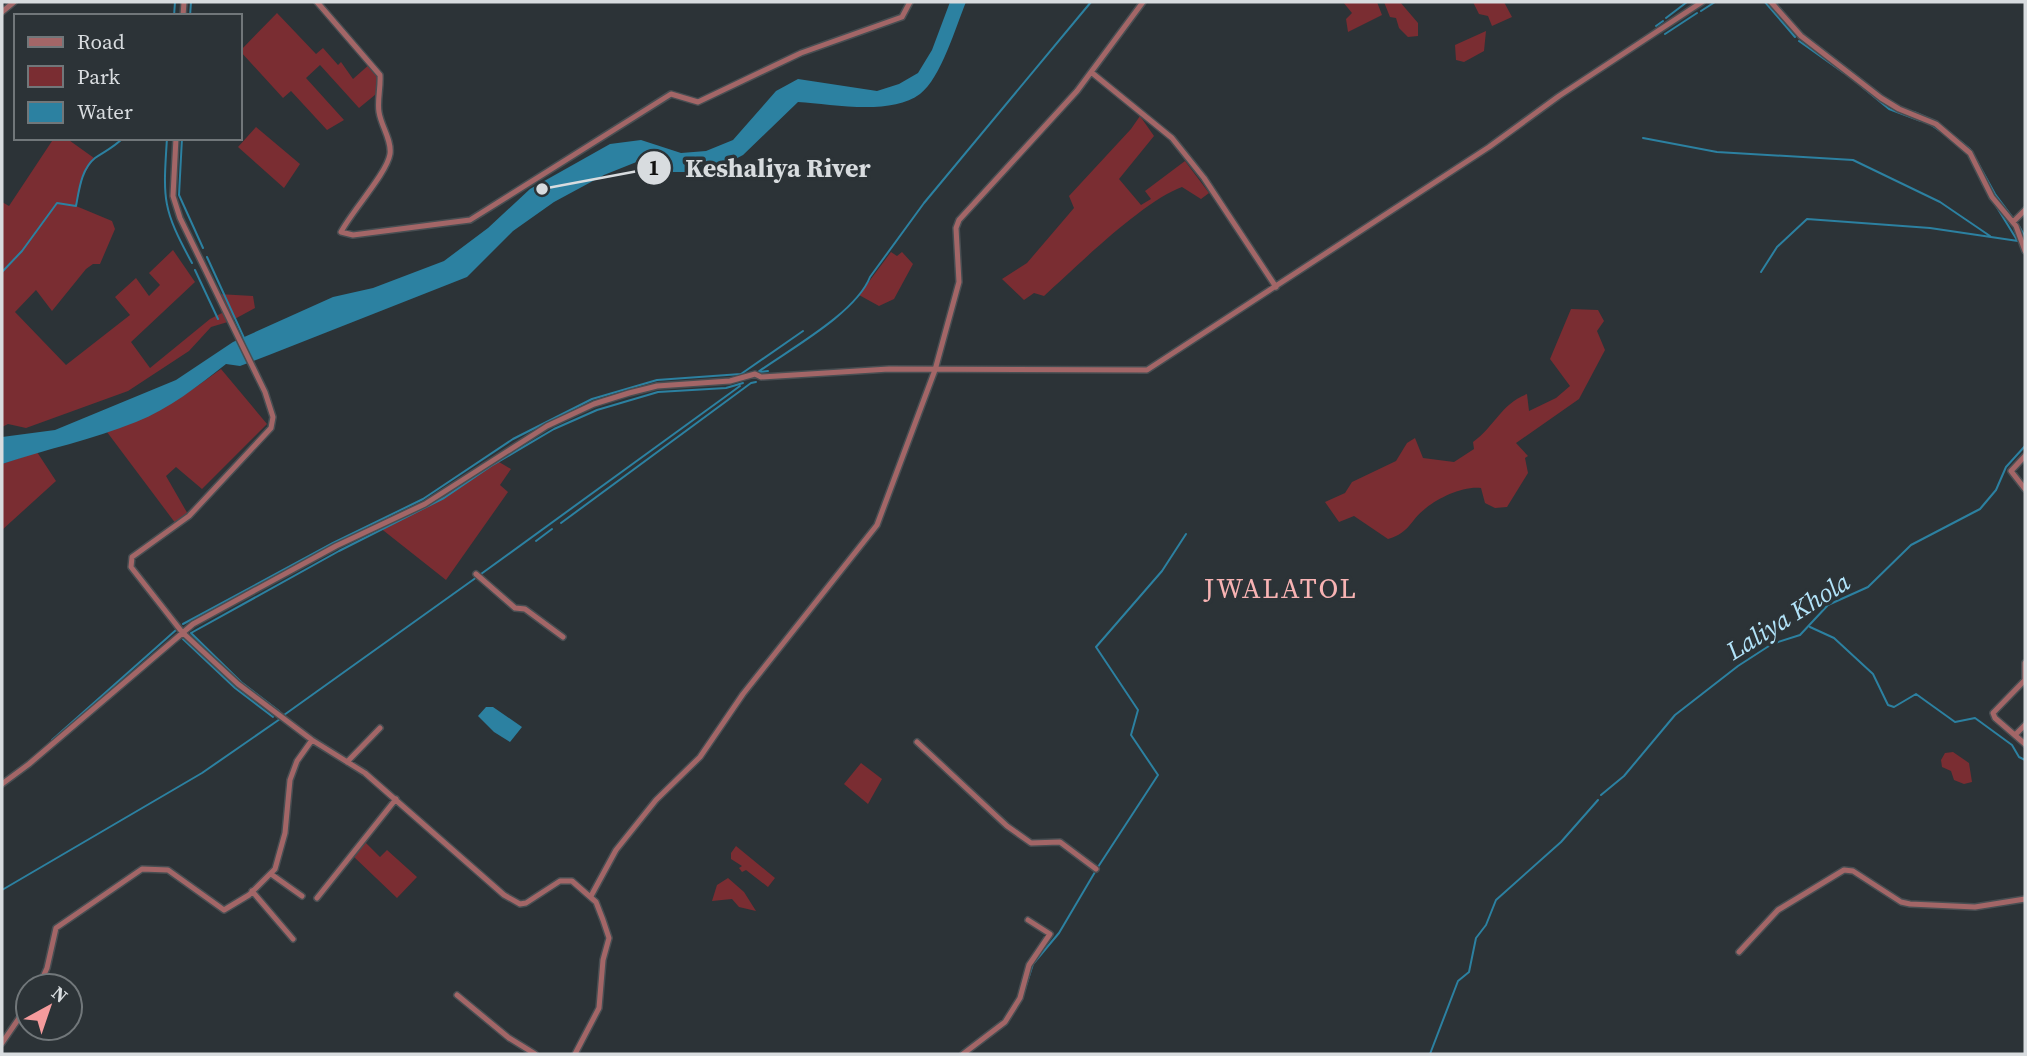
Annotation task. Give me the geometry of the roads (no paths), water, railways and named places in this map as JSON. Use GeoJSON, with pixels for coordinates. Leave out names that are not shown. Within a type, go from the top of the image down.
{"type":"FeatureCollection","features":[{"type":"Feature","properties":{"kind":"street"},"geometry":{"type":"LineString","coordinates":[[2,12],[14,2]]}},
{"type":"Feature","properties":{"kind":"street"},"geometry":{"type":"LineString","coordinates":[[317,2],[380,75],[378,110],[390,143],[390,154],[383,171],[368,188],[341,232],[353,235],[470,220],[671,94],[698,102],[801,53],[902,17],[910,2]]}},
{"type":"Feature","properties":{"kind":"street"},"geometry":{"type":"LineString","coordinates":[[592,896],[616,849],[656,800],[700,757],[743,694],[877,525],[935,370],[959,282],[956,228],[959,220],[997,182],[1091,72],[1143,2]]}},
{"type":"Feature","properties":{"kind":"street"},"geometry":{"type":"LineString","coordinates":[[1771,2],[1801,36],[1881,99],[1950,133],[1970,153],[1992,197],[2012,222],[2025,251]]}},
{"type":"Feature","properties":{"kind":"street"},"geometry":{"type":"LineString","coordinates":[[2,784],[29,764],[182,632],[336,546],[425,504],[517,443],[594,404],[657,386],[730,381],[748,374],[761,376],[935,370],[1147,370],[1276,287],[1697,3]]}},
{"type":"Feature","properties":{"kind":"street"},"geometry":{"type":"LineString","coordinates":[[1091,72],[1172,138],[1203,178],[1276,287]]}},
{"type":"Feature","properties":{"kind":"street"},"geometry":{"type":"LineString","coordinates":[[176,140],[173,196],[180,218],[255,372],[273,417],[271,428],[189,516],[132,557],[131,567],[182,632],[238,684],[396,799],[505,895],[520,904],[534,900],[560,881],[572,881],[592,896],[609,938],[603,960],[599,1008],[575,1054]]}},
{"type":"Feature","properties":{"kind":"street"},"geometry":{"type":"LineString","coordinates":[[2012,222],[2025,210]]}},
{"type":"Feature","properties":{"kind":"street"},"geometry":{"type":"LineString","coordinates":[[2025,456],[2011,471],[2025,489]]}},
{"type":"Feature","properties":{"kind":"street"},"geometry":{"type":"LineString","coordinates":[[478,576],[515,608],[525,609],[563,637]]}},
{"type":"Feature","properties":{"kind":"street"},"geometry":{"type":"LineString","coordinates":[[2025,663],[2025,680],[1993,713],[1995,718],[2025,744]]}},
{"type":"Feature","properties":{"kind":"street"},"geometry":{"type":"LineString","coordinates":[[2015,735],[2025,725]]}},
{"type":"Feature","properties":{"kind":"street"},"geometry":{"type":"LineString","coordinates":[[347,762],[380,728]]}},
{"type":"Feature","properties":{"kind":"street"},"geometry":{"type":"LineString","coordinates":[[45,972],[55,928],[142,869],[168,870],[224,910],[233,907],[252,891],[271,874],[283,845],[290,780],[297,761],[312,740]]}},
{"type":"Feature","properties":{"kind":"street"},"geometry":{"type":"LineString","coordinates":[[917,741],[1007,826],[1031,842],[1060,842],[1096,869]]}},
{"type":"Feature","properties":{"kind":"street"},"geometry":{"type":"LineString","coordinates":[[317,898],[396,799]]}},
{"type":"Feature","properties":{"kind":"street"},"geometry":{"type":"LineString","coordinates":[[1739,952],[1778,910],[1844,870],[1853,871],[1901,902],[1910,904],[1975,907],[2025,900]]}},
{"type":"Feature","properties":{"kind":"street"},"geometry":{"type":"LineString","coordinates":[[271,874],[302,896]]}},
{"type":"Feature","properties":{"kind":"street"},"geometry":{"type":"LineString","coordinates":[[252,891],[293,939]]}},
{"type":"Feature","properties":{"kind":"street"},"geometry":{"type":"LineString","coordinates":[[963,1054],[1005,1023],[1020,998],[1028,965],[1050,934],[1028,920]]}},
{"type":"Feature","properties":{"kind":"street"},"geometry":{"type":"LineString","coordinates":[[457,995],[509,1038],[535,1054]]}},
{"type":"Feature","properties":{"kind":"street"},"geometry":{"type":"LineString","coordinates":[[2,1043],[14,1025]]}},
{"type":"Feature","properties":{"kind":"water"},"geometry":{"type":"Polygon","coordinates":[[[950,2],[966,2],[947,51],[928,86],[908,101],[878,107],[798,102],[743,155],[711,172],[670,172],[644,159],[604,175],[554,202],[513,231],[467,277],[240,366],[226,364],[172,404],[136,422],[2,464],[2,437],[55,430],[176,380],[233,342],[333,297],[373,288],[444,261],[488,228],[530,189],[610,144],[641,140],[681,153],[706,151],[733,140],[776,91],[798,79],[877,91],[899,84],[918,73],[932,50],[950,2]]]}},
{"type":"Feature","properties":{"kind":"water"},"geometry":{"type":"Polygon","coordinates":[[[486,707],[493,707],[522,727],[510,742],[494,732],[478,716],[486,707]]]}},
{"type":"Feature","properties":{"kind":"waterway"},"geometry":{"type":"LineString","coordinates":[[174,14],[175,2]]}},
{"type":"Feature","properties":{"kind":"waterway"},"geometry":{"type":"LineString","coordinates":[[190,14],[191,2]]}},
{"type":"Feature","properties":{"kind":"waterway"},"geometry":{"type":"LineString","coordinates":[[758,372],[821,329],[851,304],[924,203],[1091,2]]}},
{"type":"Feature","properties":{"kind":"waterway"},"geometry":{"type":"LineString","coordinates":[[1666,18],[1687,2]]}},
{"type":"Feature","properties":{"kind":"waterway"},"geometry":{"type":"LineString","coordinates":[[1701,11],[1715,2]]}},
{"type":"Feature","properties":{"kind":"waterway"},"geometry":{"type":"LineString","coordinates":[[1765,2],[1795,37]]}},
{"type":"Feature","properties":{"kind":"waterway"},"geometry":{"type":"LineString","coordinates":[[1775,2],[1783,12]]}},
{"type":"Feature","properties":{"kind":"waterway"},"geometry":{"type":"LineString","coordinates":[[1665,34],[1697,13]]}},
{"type":"Feature","properties":{"kind":"waterway"},"geometry":{"type":"LineString","coordinates":[[1656,26],[1663,21]]}},
{"type":"Feature","properties":{"kind":"waterway"},"geometry":{"type":"LineString","coordinates":[[1799,41],[1844,73]]}},
{"type":"Feature","properties":{"kind":"waterway"},"geometry":{"type":"LineString","coordinates":[[1831,56],[1881,95]]}},
{"type":"Feature","properties":{"kind":"waterway"},"geometry":{"type":"LineString","coordinates":[[1861,86],[1889,109],[1921,121]]}},
{"type":"Feature","properties":{"kind":"waterway"},"geometry":{"type":"LineString","coordinates":[[1914,112],[1935,121]]}},
{"type":"Feature","properties":{"kind":"waterway"},"geometry":{"type":"LineString","coordinates":[[1930,124],[1940,131]]}},
{"type":"Feature","properties":{"kind":"waterway"},"geometry":{"type":"LineString","coordinates":[[1939,124],[1970,149]]}},
{"type":"Feature","properties":{"kind":"waterway"},"geometry":{"type":"LineString","coordinates":[[1643,138],[1717,152],[1853,160],[1940,202],[1990,236]]}},
{"type":"Feature","properties":{"kind":"waterway"},"geometry":{"type":"LineString","coordinates":[[2,272],[22,251],[57,203],[76,206],[81,181],[90,163],[121,140]]}},
{"type":"Feature","properties":{"kind":"waterway"},"geometry":{"type":"LineString","coordinates":[[167,140],[167,203],[175,229],[192,263]]}},
{"type":"Feature","properties":{"kind":"waterway"},"geometry":{"type":"LineString","coordinates":[[182,140],[179,195],[203,248]]}},
{"type":"Feature","properties":{"kind":"waterway"},"geometry":{"type":"LineString","coordinates":[[1973,154],[1995,194],[2013,218]]}},
{"type":"Feature","properties":{"kind":"waterway"},"geometry":{"type":"LineString","coordinates":[[1982,183],[2017,240]]}},
{"type":"Feature","properties":{"kind":"waterway"},"geometry":{"type":"LineString","coordinates":[[1761,272],[1777,247],[1807,219],[1930,228],[2018,241]]}},
{"type":"Feature","properties":{"kind":"waterway"},"geometry":{"type":"LineString","coordinates":[[2019,226],[2025,237]]}},
{"type":"Feature","properties":{"kind":"waterway"},"geometry":{"type":"LineString","coordinates":[[207,257],[244,338]]}},
{"type":"Feature","properties":{"kind":"waterway"},"geometry":{"type":"LineString","coordinates":[[195,270],[218,319]]}},
{"type":"Feature","properties":{"kind":"waterway"},"geometry":{"type":"LineString","coordinates":[[183,624],[333,543],[423,499],[513,439],[592,399],[657,380],[741,374],[803,331]]}},
{"type":"Feature","properties":{"kind":"waterway"},"geometry":{"type":"LineString","coordinates":[[759,372],[768,371]]}},
{"type":"Feature","properties":{"kind":"waterway"},"geometry":{"type":"LineString","coordinates":[[561,523],[751,383],[756,382]]}},
{"type":"Feature","properties":{"kind":"waterway"},"geometry":{"type":"LineString","coordinates":[[279,711],[241,682],[191,633],[339,551],[444,498],[491,466],[554,429],[597,410],[658,392],[726,388],[743,383]]}},
{"type":"Feature","properties":{"kind":"waterway"},"geometry":{"type":"LineString","coordinates":[[481,574],[740,386]]}},
{"type":"Feature","properties":{"kind":"waterway","name":"Laliya Khola"},"geometry":{"type":"LineString","coordinates":[[1601,795],[1624,776],[1675,715],[1738,666],[1772,644],[1800,635],[1828,605],[1868,587],[1911,545],[1980,509],[1996,490],[2006,467],[2025,446]]}},
{"type":"Feature","properties":{"kind":"waterway"},"geometry":{"type":"LineString","coordinates":[[536,541],[552,529]]}},
{"type":"Feature","properties":{"kind":"waterway"},"geometry":{"type":"LineString","coordinates":[[1098,867],[1158,775],[1131,735],[1138,710],[1096,647],[1162,571],[1186,534]]}},
{"type":"Feature","properties":{"kind":"waterway"},"geometry":{"type":"LineString","coordinates":[[284,715],[477,577]]}},
{"type":"Feature","properties":{"kind":"waterway"},"geometry":{"type":"LineString","coordinates":[[1810,627],[1834,638],[1873,674],[1888,705],[1894,707],[1916,694],[1955,722],[1975,718],[2012,745],[2019,757],[2025,760]]}},
{"type":"Feature","properties":{"kind":"waterway"},"geometry":{"type":"LineString","coordinates":[[52,740],[176,630]]}},
{"type":"Feature","properties":{"kind":"waterway"},"geometry":{"type":"LineString","coordinates":[[183,639],[235,688],[273,717]]}},
{"type":"Feature","properties":{"kind":"waterway"},"geometry":{"type":"LineString","coordinates":[[2,890],[202,773],[280,719]]}},
{"type":"Feature","properties":{"kind":"waterway"},"geometry":{"type":"LineString","coordinates":[[1430,1054],[1458,981],[1469,972],[1476,938],[1486,925],[1496,900],[1561,842],[1598,800]]}},
{"type":"Feature","properties":{"kind":"waterway"},"geometry":{"type":"LineString","coordinates":[[1024,992],[1033,964],[1059,933],[1095,872]]}},
{"type":"Feature","properties":{"kind":"place","name":"Keshaliya River"},"geometry":{"type":"Point","coordinates":[542,189]}},
{"type":"Feature","properties":{"kind":"district","name":"JWALATOL"},"geometry":{"type":"Point","coordinates":[1281,588]}}]}
